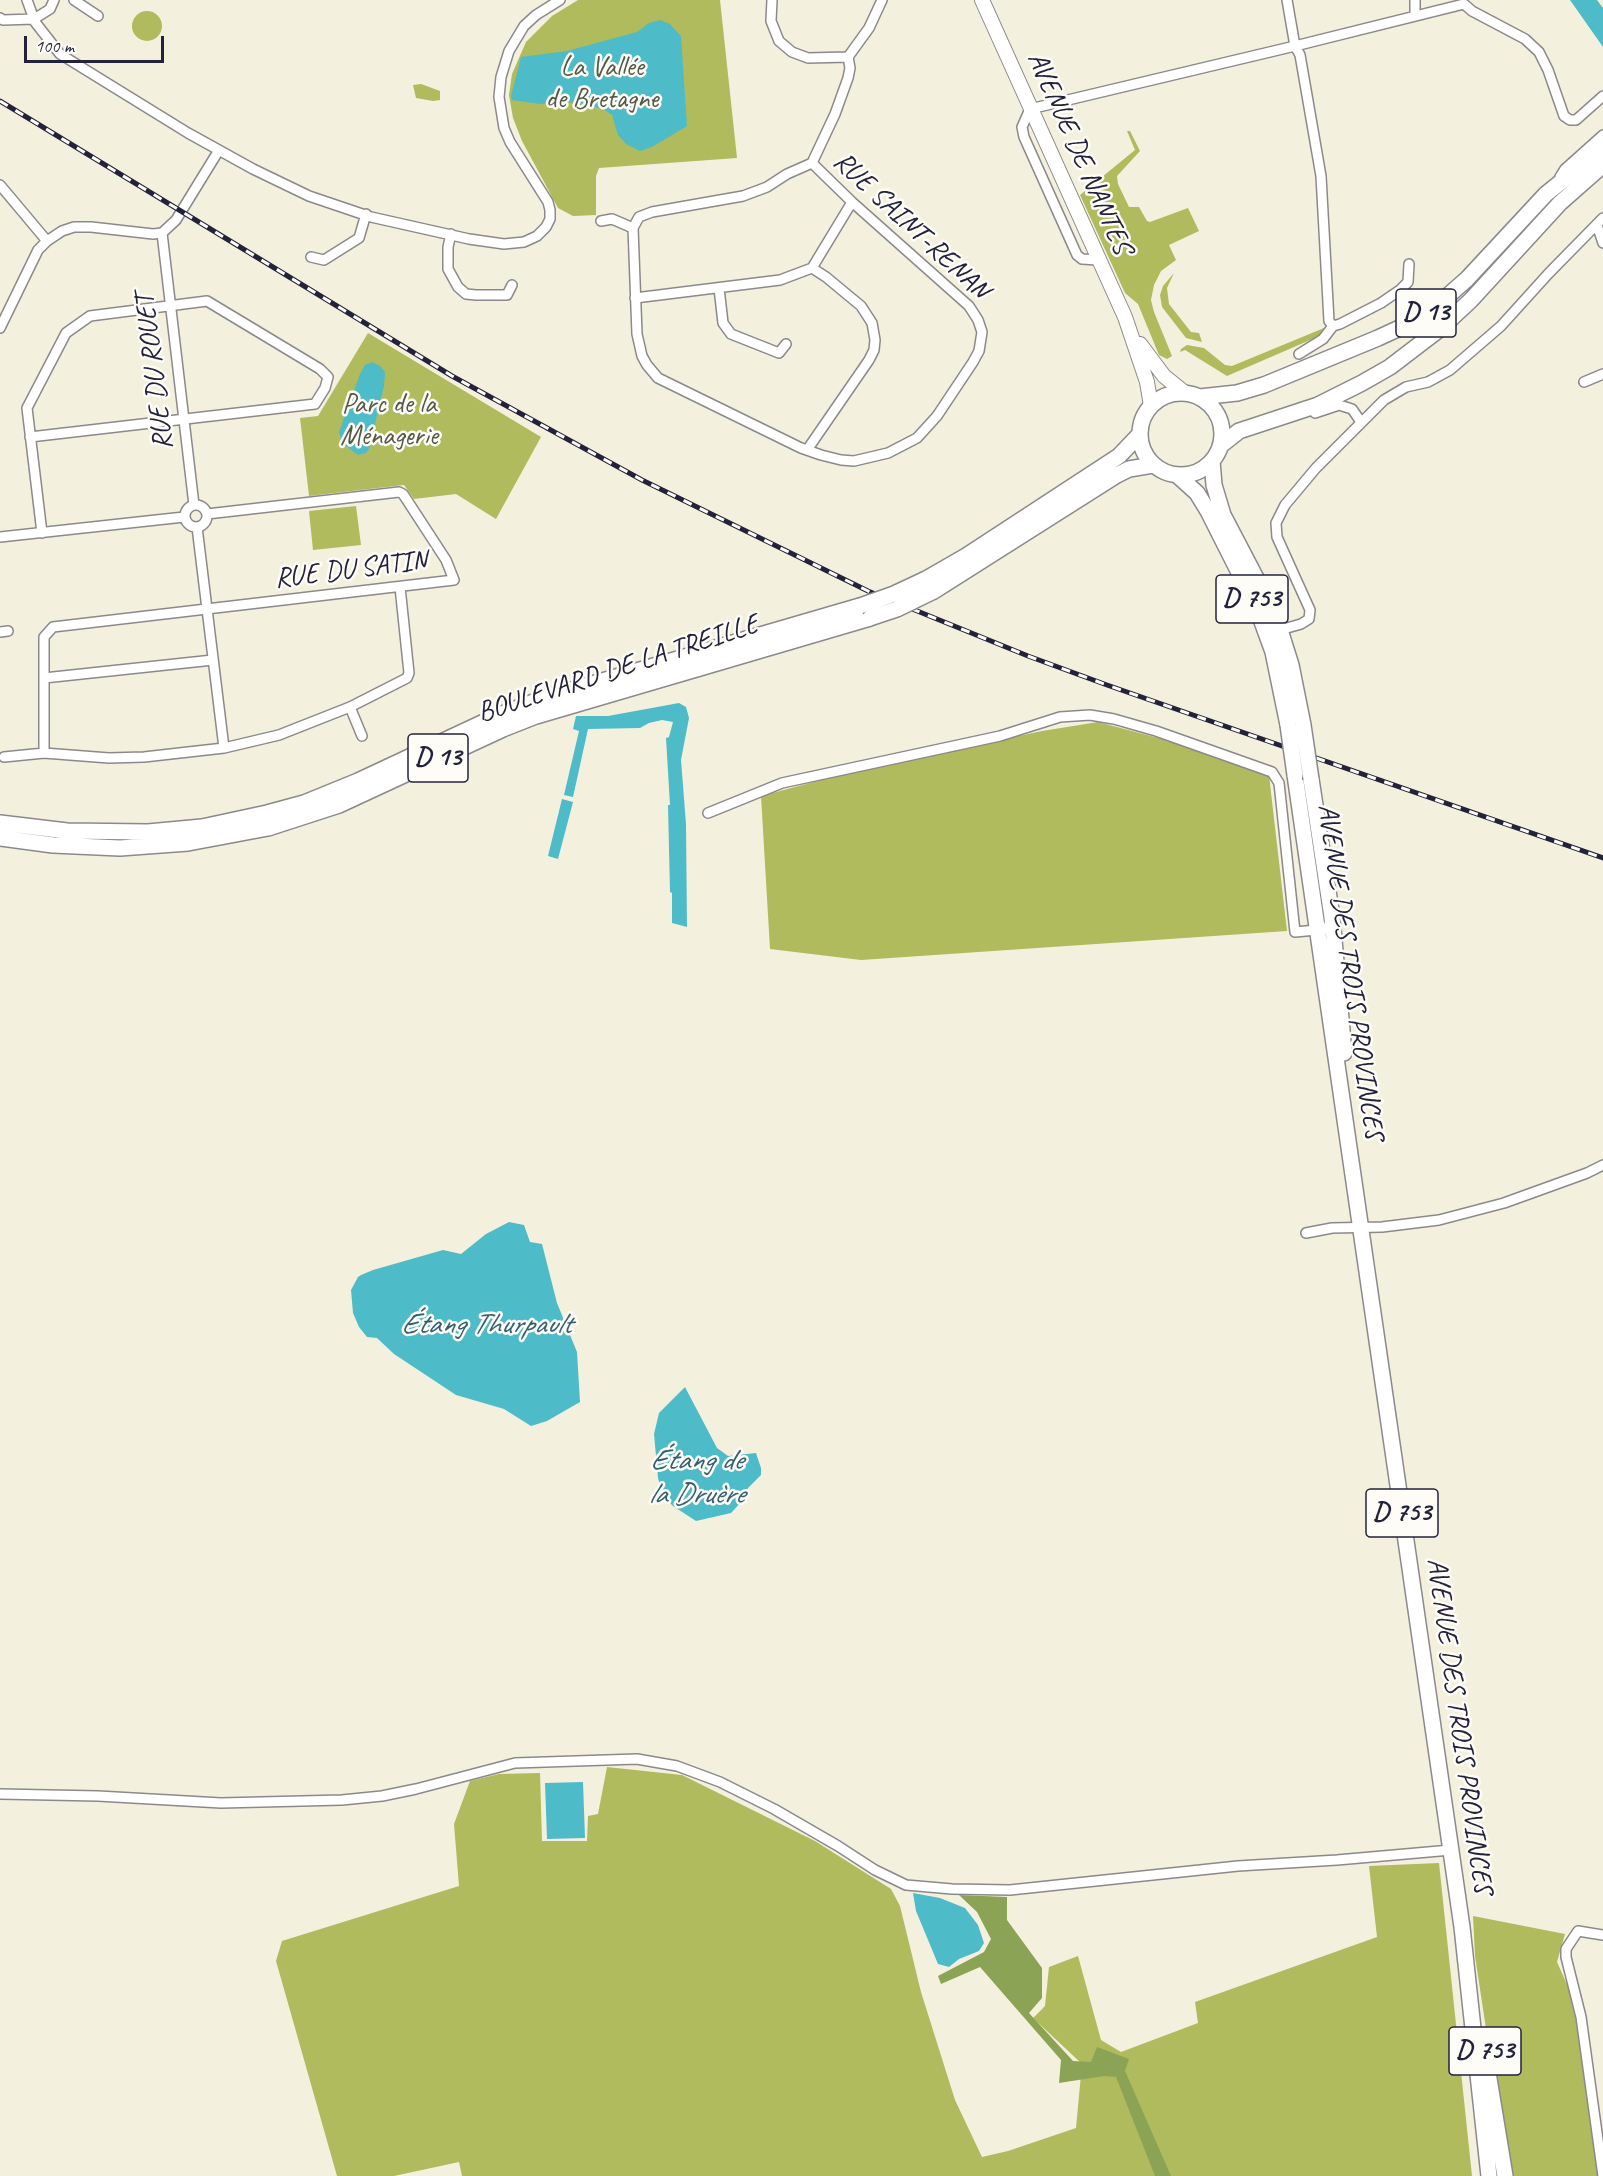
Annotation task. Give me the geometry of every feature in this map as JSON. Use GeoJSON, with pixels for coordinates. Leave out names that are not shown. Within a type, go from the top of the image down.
{"type":"FeatureCollection","features":[{"type":"Feature","properties":{"kind":"main road","name":"AVENUE DE NANTES"},"geometry":{"type":"LineString","coordinates":[[982,0],[1129,327],[1147,382],[1151,406]]}},
{"type":"Feature","properties":{"kind":"main road","name":"D 13"},"geometry":{"type":"LineString","coordinates":[[1200,397],[1238,393],[1264,385],[1417,320],[1467,279],[1546,195],[1603,148]]}},
{"type":"Feature","properties":{"kind":"main road","name":"D 13"},"geometry":{"type":"LineString","coordinates":[[1220,446],[1239,431],[1318,405],[1390,366],[1441,328],[1471,300],[1560,203],[1603,165]]}},
{"type":"Feature","properties":{"kind":"main road","name":"AVENUE DE NANTES"},"geometry":{"type":"LineString","coordinates":[[1129,327],[1164,376],[1185,393]]}},
{"type":"Feature","properties":{"kind":"main road"},"geometry":{"type":"LineString","coordinates":[[1185,393],[1200,397],[1212,406],[1219,418],[1222,432],[1220,446],[1212,461],[1191,473],[1177,475],[1162,471],[1153,465],[1143,451],[1140,434],[1142,423],[1151,406],[1160,399],[1185,393]]}},
{"type":"Feature","properties":{"kind":"main road","name":"BOULEVARD DE LA TREILLE"},"geometry":{"type":"LineString","coordinates":[[0,823],[67,831],[148,832],[202,826],[267,813],[304,802],[358,781],[497,716],[544,698],[865,612],[906,605],[966,556],[1119,456],[1140,434]]}},
{"type":"Feature","properties":{"kind":"main road","name":"D 753"},"geometry":{"type":"LineString","coordinates":[[1212,461],[1214,485],[1223,515],[1269,603],[1280,630],[1291,665],[1295,725]]}},
{"type":"Feature","properties":{"kind":"main road","name":"BOULEVARD DE LA TREILLE"},"geometry":{"type":"LineString","coordinates":[[930,585],[1110,479],[1129,469],[1153,465]]}},
{"type":"Feature","properties":{"kind":"main road","name":"D 753"},"geometry":{"type":"LineString","coordinates":[[1177,475],[1197,493],[1208,511],[1257,608],[1295,725]]}},
{"type":"Feature","properties":{"kind":"main road","name":"BOULEVARD DE LA TREILLE"},"geometry":{"type":"LineString","coordinates":[[0,838],[53,845],[120,848],[188,843],[268,828],[339,805],[536,716],[865,612]]}},
{"type":"Feature","properties":{"kind":"main road","name":"AVENUE DES TROIS PROVINCES"},"geometry":{"type":"LineString","coordinates":[[1295,725],[1295,775],[1317,931],[1462,1927],[1505,2176]]}},
{"type":"Feature","properties":{"kind":"main road","name":"AVENUE DES TROIS PROVINCES"},"geometry":{"type":"LineString","coordinates":[[1295,725],[1311,779],[1332,917],[1354,1176]]}},
{"type":"Feature","properties":{"kind":"main road","name":"AVENUE DES TROIS PROVINCES"},"geometry":{"type":"LineString","coordinates":[[1462,1927],[1490,2176]]}},
{"type":"Feature","properties":{"kind":"street"},"geometry":{"type":"LineString","coordinates":[[27,0],[34,19],[60,54],[219,150],[309,196],[412,227],[504,244],[524,242],[537,236],[550,219],[548,202],[507,135],[499,97],[501,77],[509,51],[524,26],[536,15],[560,0]]}},
{"type":"Feature","properties":{"kind":"street"},"geometry":{"type":"LineString","coordinates":[[1,19],[34,19],[50,9],[54,0]]}},
{"type":"Feature","properties":{"kind":"street"},"geometry":{"type":"LineString","coordinates":[[74,0],[98,16]]}},
{"type":"Feature","properties":{"kind":"street"},"geometry":{"type":"LineString","coordinates":[[772,0],[771,21],[779,40],[786,48],[808,58],[848,57]]}},
{"type":"Feature","properties":{"kind":"street"},"geometry":{"type":"LineString","coordinates":[[601,220],[620,221],[633,228],[639,217],[652,212],[743,196],[767,187],[787,174],[812,163],[835,114],[848,78],[850,68],[848,57],[869,28],[882,0]]}},
{"type":"Feature","properties":{"kind":"street"},"geometry":{"type":"LineString","coordinates":[[1287,0],[1295,46],[1300,55],[1321,176],[1328,318],[1333,326]]}},
{"type":"Feature","properties":{"kind":"street"},"geometry":{"type":"LineString","coordinates":[[1414,0],[1415,16]]}},
{"type":"Feature","properties":{"kind":"street"},"geometry":{"type":"LineString","coordinates":[[1030,109],[1295,46],[1463,2],[1472,11],[1525,39],[1539,52],[1548,70],[1564,116],[1570,120],[1576,120],[1603,96]]}},
{"type":"Feature","properties":{"kind":"street"},"geometry":{"type":"LineString","coordinates":[[1546,195],[1565,169],[1603,135]]}},
{"type":"Feature","properties":{"kind":"street"},"geometry":{"type":"LineString","coordinates":[[0,328],[39,250],[47,241],[62,231],[74,227],[162,233],[176,220],[219,150]]}},
{"type":"Feature","properties":{"kind":"street","name":"RUE SAINT-RENAN"},"geometry":{"type":"LineString","coordinates":[[633,228],[637,334],[646,365],[658,378],[807,450],[830,458],[854,461],[879,456],[907,445],[926,430],[973,362],[981,342],[982,332],[969,306],[852,202],[812,163]]}},
{"type":"Feature","properties":{"kind":"street"},"geometry":{"type":"LineString","coordinates":[[0,185],[47,241]]}},
{"type":"Feature","properties":{"kind":"street"},"geometry":{"type":"LineString","coordinates":[[635,298],[780,280],[812,268],[852,202]]}},
{"type":"Feature","properties":{"kind":"street"},"geometry":{"type":"LineString","coordinates":[[311,257],[324,260],[359,238],[366,214]]}},
{"type":"Feature","properties":{"kind":"street"},"geometry":{"type":"LineString","coordinates":[[1600,221],[1603,243]]}},
{"type":"Feature","properties":{"kind":"street"},"geometry":{"type":"LineString","coordinates":[[1280,630],[1301,624],[1308,619],[1310,610],[1276,537],[1276,524],[1285,505],[1316,468],[1384,400],[1406,387],[1428,382],[1450,370],[1501,326],[1600,221]]}},
{"type":"Feature","properties":{"kind":"street","name":"RUE DU ROUET"},"geometry":{"type":"LineString","coordinates":[[162,233],[194,505]]}},
{"type":"Feature","properties":{"kind":"street"},"geometry":{"type":"LineString","coordinates":[[451,234],[448,247],[448,269],[458,287],[466,294],[507,295],[512,285]]}},
{"type":"Feature","properties":{"kind":"street"},"geometry":{"type":"LineString","coordinates":[[1299,354],[1323,339],[1333,326],[1381,303],[1400,290],[1408,282],[1409,264]]}},
{"type":"Feature","properties":{"kind":"street"},"geometry":{"type":"LineString","coordinates":[[807,450],[870,360],[875,340],[872,323],[861,306],[812,268]]}},
{"type":"Feature","properties":{"kind":"street"},"geometry":{"type":"LineString","coordinates":[[719,288],[723,323],[731,334],[779,353],[786,344]]}},
{"type":"Feature","properties":{"kind":"street"},"geometry":{"type":"LineString","coordinates":[[30,437],[315,404],[325,388],[328,377],[320,369],[207,301],[90,316],[66,333],[27,408],[30,437],[42,533]]}},
{"type":"Feature","properties":{"kind":"street"},"geometry":{"type":"LineString","coordinates":[[1584,382],[1603,374]]}},
{"type":"Feature","properties":{"kind":"street"},"geometry":{"type":"LineString","coordinates":[[1274,420],[1293,421],[1340,405],[1352,409],[1361,422]]}},
{"type":"Feature","properties":{"kind":"street","name":"RUE DU SATIN"},"geometry":{"type":"LineString","coordinates":[[44,753],[44,638],[53,627],[454,580],[446,560],[403,494],[399,492],[207,514]]}},
{"type":"Feature","properties":{"kind":"street"},"geometry":{"type":"LineString","coordinates":[[194,505],[203,508],[207,514],[204,524],[197,527],[190,526],[184,517],[186,511],[194,505]]}},
{"type":"Feature","properties":{"kind":"street"},"geometry":{"type":"LineString","coordinates":[[0,537],[184,517]]}},
{"type":"Feature","properties":{"kind":"street"},"geometry":{"type":"LineString","coordinates":[[197,527],[224,748]]}},
{"type":"Feature","properties":{"kind":"street"},"geometry":{"type":"LineString","coordinates":[[4,757],[44,753],[109,758],[178,754],[224,748],[279,735],[350,707],[407,678],[409,673],[400,587]]}},
{"type":"Feature","properties":{"kind":"street"},"geometry":{"type":"LineString","coordinates":[[44,678],[213,660]]}},
{"type":"Feature","properties":{"kind":"street"},"geometry":{"type":"LineString","coordinates":[[350,707],[362,736]]}},
{"type":"Feature","properties":{"kind":"street"},"geometry":{"type":"LineString","coordinates":[[708,813],[782,783],[1000,736],[1060,717],[1090,715],[1156,731],[1272,772],[1279,783],[1295,932],[1327,929],[1332,917]]}},
{"type":"Feature","properties":{"kind":"street"},"geometry":{"type":"LineString","coordinates":[[1306,1233],[1439,1220],[1504,1203],[1603,1165]]}},
{"type":"Feature","properties":{"kind":"street"},"geometry":{"type":"LineString","coordinates":[[0,1794],[98,1796],[221,1803],[342,1800],[416,1790],[515,1763],[637,1759],[677,1766],[720,1782],[774,1809],[876,1870],[906,1885],[1010,1890],[1238,1866],[1451,1850]]}},
{"type":"Feature","properties":{"kind":"street"},"geometry":{"type":"LineString","coordinates":[[1603,1935],[1578,1931],[1566,1949],[1566,1957],[1581,2017],[1603,2176]]}},
{"type":"Feature","properties":{"kind":"green space","name":"La Vallée de Bretagne"},"geometry":{"type":"Polygon","coordinates":[[[578,0],[720,0],[737,158],[599,168],[596,176],[596,215],[573,216],[558,208],[522,141],[513,118],[509,95],[512,74],[526,42],[552,16],[578,0]]]}},
{"type":"Feature","properties":{"kind":"green space"},"geometry":{"type":"Polygon","coordinates":[[[147,11],[158,15],[162,26],[158,37],[147,41],[136,37],[132,26],[136,15],[147,11]]]}},
{"type":"Feature","properties":{"kind":"green space"},"geometry":{"type":"Polygon","coordinates":[[[421,84],[440,91],[440,100],[416,98],[413,85],[421,84]]]}},
{"type":"Feature","properties":{"kind":"green space"},"geometry":{"type":"Polygon","coordinates":[[[1127,131],[1130,131],[1140,151],[1117,176],[1118,184],[1129,207],[1139,207],[1147,221],[1150,222],[1188,208],[1199,231],[1169,245],[1176,260],[1161,271],[1154,285],[1151,300],[1172,356],[1167,359],[1159,355],[1138,304],[1125,293],[1080,195],[1135,150],[1127,131]]]}},
{"type":"Feature","properties":{"kind":"green space"},"geometry":{"type":"Polygon","coordinates":[[[1174,273],[1167,288],[1169,304],[1191,332],[1199,333],[1202,342],[1186,338],[1162,307],[1160,295],[1163,286],[1174,273]]]}},
{"type":"Feature","properties":{"kind":"green space"},"geometry":{"type":"Polygon","coordinates":[[[1324,328],[1324,334],[1227,376],[1185,350],[1180,352],[1187,345],[1204,348],[1225,365],[1232,366],[1324,328]]]}},
{"type":"Feature","properties":{"kind":"green space","name":"Parc de la Ménagerie"},"geometry":{"type":"Polygon","coordinates":[[[368,333],[541,437],[496,519],[456,494],[414,499],[404,485],[309,496],[300,418],[318,416],[368,333]]]}},
{"type":"Feature","properties":{"kind":"green space"},"geometry":{"type":"Polygon","coordinates":[[[356,506],[361,545],[313,550],[309,511],[356,506]]]}},
{"type":"Feature","properties":{"kind":"green space"},"geometry":{"type":"Polygon","coordinates":[[[1098,722],[1166,740],[1269,775],[1287,931],[861,960],[770,949],[761,796],[844,774],[1042,731],[1098,722]]]}},
{"type":"Feature","properties":{"kind":"green space"},"geometry":{"type":"Polygon","coordinates":[[[607,1767],[682,1775],[815,1841],[891,1889],[900,1906],[921,1992],[955,2100],[982,2157],[1008,2151],[1076,2128],[1082,2064],[1033,2018],[1045,2006],[1049,1967],[1078,1956],[1101,2040],[1121,2052],[1198,2023],[1195,2002],[1377,1937],[1369,1866],[1439,1863],[1472,2176],[462,2176],[459,2162],[394,2176],[337,2176],[276,1961],[282,1941],[459,1886],[454,1824],[470,1781],[499,1774],[540,1773],[542,1841],[587,1841],[588,1816],[598,1814],[607,1767]]]}},
{"type":"Feature","properties":{"kind":"green space"},"geometry":{"type":"Polygon","coordinates":[[[959,1895],[1007,1897],[1007,1920],[1042,1968],[1042,1998],[1029,2013],[1073,2061],[1091,2062],[1097,2047],[1129,2059],[1125,2071],[1171,2176],[1155,2176],[1116,2077],[1104,2076],[1059,2083],[1061,2060],[980,1967],[941,1984],[938,1976],[984,1952],[991,1939],[977,1912],[959,1895]]]}},
{"type":"Feature","properties":{"kind":"green space"},"geometry":{"type":"Polygon","coordinates":[[[1473,1916],[1565,1934],[1557,1962],[1569,1989],[1578,2030],[1599,2176],[1512,2176],[1503,2123],[1498,2108],[1475,1956],[1473,1916]]]}},
{"type":"Feature","properties":{"kind":"water"},"geometry":{"type":"Polygon","coordinates":[[[1570,0],[1597,0],[1603,8],[1603,47],[1570,0]]]}},
{"type":"Feature","properties":{"kind":"water"},"geometry":{"type":"Polygon","coordinates":[[[660,20],[670,24],[681,36],[687,126],[652,147],[640,151],[626,144],[618,135],[612,115],[605,110],[577,102],[540,104],[512,100],[521,57],[567,51],[637,32],[649,23],[660,20]]]}},
{"type":"Feature","properties":{"kind":"water"},"geometry":{"type":"Polygon","coordinates":[[[372,362],[385,372],[384,386],[369,449],[366,453],[358,455],[342,443],[339,432],[360,374],[365,365],[372,362]]]}},
{"type":"Feature","properties":{"kind":"water"},"geometry":{"type":"Polygon","coordinates":[[[679,703],[686,707],[689,718],[681,760],[686,824],[687,927],[672,923],[668,805],[670,805],[666,738],[669,737],[673,722],[662,720],[640,728],[588,729],[573,797],[564,795],[579,731],[573,729],[576,716],[608,716],[679,703]]]}},
{"type":"Feature","properties":{"kind":"water"},"geometry":{"type":"Polygon","coordinates":[[[562,799],[573,802],[558,859],[548,856],[562,799]]]}},
{"type":"Feature","properties":{"kind":"water","name":"Étang Thurpault"},"geometry":{"type":"Polygon","coordinates":[[[509,1222],[524,1225],[530,1242],[542,1244],[557,1303],[577,1352],[580,1402],[547,1421],[531,1426],[504,1409],[456,1395],[394,1354],[377,1338],[367,1337],[359,1327],[353,1313],[351,1290],[361,1275],[443,1250],[461,1254],[486,1234],[509,1222]]]}},
{"type":"Feature","properties":{"kind":"water","name":"Étang de la Druère"},"geometry":{"type":"Polygon","coordinates":[[[685,1387],[717,1448],[728,1456],[756,1453],[761,1468],[761,1475],[748,1488],[742,1501],[731,1513],[696,1521],[673,1506],[663,1496],[658,1478],[654,1434],[659,1413],[685,1387]]]}},
{"type":"Feature","properties":{"kind":"water"},"geometry":{"type":"Polygon","coordinates":[[[583,1782],[585,1838],[547,1839],[545,1783],[583,1782]]]}},
{"type":"Feature","properties":{"kind":"water"},"geometry":{"type":"Polygon","coordinates":[[[913,1893],[940,1898],[965,1908],[978,1925],[984,1943],[979,1951],[959,1959],[949,1967],[938,1964],[916,1911],[913,1893]]]}},
{"type":"Feature","properties":{"kind":"railway"},"geometry":{"type":"LineString","coordinates":[[0,101],[452,376],[642,480],[868,591],[1028,656],[1107,685],[1603,858]]}}]}
